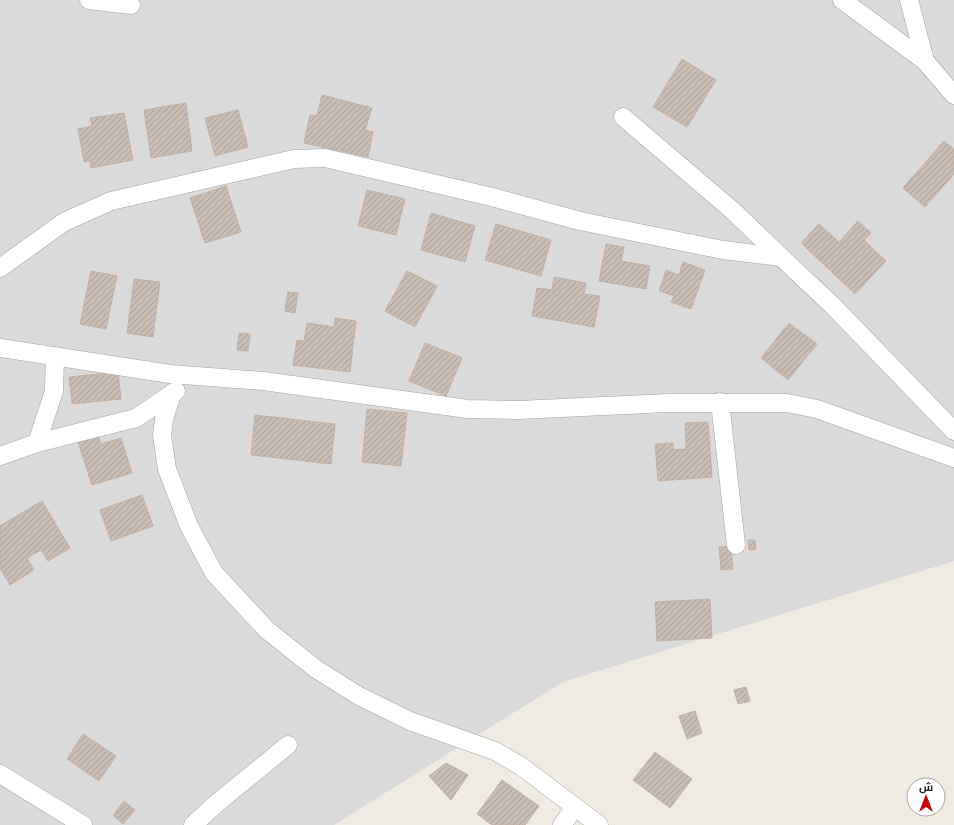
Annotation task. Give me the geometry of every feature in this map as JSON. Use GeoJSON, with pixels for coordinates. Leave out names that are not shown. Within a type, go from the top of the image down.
{"type":"FeatureCollection","features":[{"type":"Feature","properties":{"kind":"street"},"geometry":{"type":"LineString","coordinates":[[89,0],[131,5]]}},
{"type":"Feature","properties":{"kind":"street"},"geometry":{"type":"LineString","coordinates":[[842,0],[925,61],[954,95]]}},
{"type":"Feature","properties":{"kind":"street"},"geometry":{"type":"LineString","coordinates":[[909,0],[925,61]]}},
{"type":"Feature","properties":{"kind":"street"},"geometry":{"type":"LineString","coordinates":[[623,117],[732,210],[832,305],[954,431]]}},
{"type":"Feature","properties":{"kind":"street"},"geometry":{"type":"LineString","coordinates":[[0,268],[64,222],[111,201],[294,159],[325,158],[492,197],[580,221],[723,250],[781,257]]}},
{"type":"Feature","properties":{"kind":"street"},"geometry":{"type":"LineString","coordinates":[[0,348],[197,378],[263,381],[468,409],[519,410],[660,403],[786,403],[817,409],[954,458]]}},
{"type":"Feature","properties":{"kind":"street"},"geometry":{"type":"LineString","coordinates":[[37,443],[54,392],[55,356]]}},
{"type":"Feature","properties":{"kind":"street"},"geometry":{"type":"LineString","coordinates":[[0,456],[37,443],[136,418],[197,378]]}},
{"type":"Feature","properties":{"kind":"street"},"geometry":{"type":"LineString","coordinates":[[172,394],[164,419],[162,435],[167,469],[189,526],[214,573],[267,630],[316,669],[359,696],[410,721],[495,752],[521,766],[599,825]]}},
{"type":"Feature","properties":{"kind":"street"},"geometry":{"type":"LineString","coordinates":[[720,402],[736,545]]}},
{"type":"Feature","properties":{"kind":"street"},"geometry":{"type":"LineString","coordinates":[[193,825],[288,745]]}},
{"type":"Feature","properties":{"kind":"street"},"geometry":{"type":"LineString","coordinates":[[0,774],[83,825]]}},
{"type":"Feature","properties":{"kind":"street"},"geometry":{"type":"LineString","coordinates":[[562,825],[575,807]]}},
{"type":"Feature","properties":{"kind":"shaded area"},"geometry":{"type":"Polygon","coordinates":[[[0,0],[954,0],[954,561],[563,682],[334,825],[0,825],[0,0]]]}},
{"type":"Feature","properties":{"kind":"building"},"geometry":{"type":"Polygon","coordinates":[[[682,59],[716,80],[687,127],[653,107],[682,59]]]}},
{"type":"Feature","properties":{"kind":"building"},"geometry":{"type":"Polygon","coordinates":[[[322,95],[372,108],[365,130],[373,132],[368,157],[304,143],[310,115],[317,116],[322,95]]]}},
{"type":"Feature","properties":{"kind":"building"},"geometry":{"type":"Polygon","coordinates":[[[186,103],[192,151],[151,158],[144,110],[186,103]]]}},
{"type":"Feature","properties":{"kind":"building"},"geometry":{"type":"Polygon","coordinates":[[[238,110],[248,147],[215,156],[205,118],[238,110]]]}},
{"type":"Feature","properties":{"kind":"building"},"geometry":{"type":"Polygon","coordinates":[[[124,113],[133,160],[91,168],[90,161],[84,162],[78,129],[92,126],[90,118],[124,113]]]}},
{"type":"Feature","properties":{"kind":"building"},"geometry":{"type":"Polygon","coordinates":[[[944,141],[954,149],[954,174],[925,207],[903,188],[944,141]]]}},
{"type":"Feature","properties":{"kind":"building"},"geometry":{"type":"Polygon","coordinates":[[[226,186],[241,232],[205,243],[190,198],[226,186]]]}},
{"type":"Feature","properties":{"kind":"building"},"geometry":{"type":"Polygon","coordinates":[[[367,190],[405,199],[396,235],[358,226],[367,190]]]}},
{"type":"Feature","properties":{"kind":"building"},"geometry":{"type":"Polygon","coordinates":[[[431,213],[475,226],[465,262],[421,250],[431,213]]]}},
{"type":"Feature","properties":{"kind":"building"},"geometry":{"type":"Polygon","coordinates":[[[858,221],[871,233],[864,240],[886,261],[855,294],[801,243],[819,224],[839,242],[858,221]]]}},
{"type":"Feature","properties":{"kind":"building"},"geometry":{"type":"Polygon","coordinates":[[[496,224],[551,240],[541,276],[485,260],[496,224]]]}},
{"type":"Feature","properties":{"kind":"building"},"geometry":{"type":"Polygon","coordinates":[[[606,244],[624,247],[621,261],[650,266],[646,289],[599,281],[606,244]]]}},
{"type":"Feature","properties":{"kind":"building"},"geometry":{"type":"Polygon","coordinates":[[[683,262],[705,270],[691,309],[671,302],[674,296],[659,291],[666,270],[679,275],[683,262]]]}},
{"type":"Feature","properties":{"kind":"building"},"geometry":{"type":"Polygon","coordinates":[[[91,271],[117,276],[106,329],[80,324],[91,271]]]}},
{"type":"Feature","properties":{"kind":"building"},"geometry":{"type":"Polygon","coordinates":[[[407,271],[437,286],[415,327],[385,311],[407,271]]]}},
{"type":"Feature","properties":{"kind":"building"},"geometry":{"type":"Polygon","coordinates":[[[554,277],[586,283],[584,294],[600,296],[594,327],[532,316],[537,288],[552,290],[554,277]]]}},
{"type":"Feature","properties":{"kind":"building"},"geometry":{"type":"Polygon","coordinates":[[[134,279],[160,282],[153,337],[127,333],[134,279]]]}},
{"type":"Feature","properties":{"kind":"building"},"geometry":{"type":"Polygon","coordinates":[[[288,292],[298,293],[295,313],[285,311],[288,292]]]}},
{"type":"Feature","properties":{"kind":"building"},"geometry":{"type":"Polygon","coordinates":[[[335,318],[356,321],[350,372],[293,365],[297,340],[304,341],[307,323],[334,327],[335,318]]]}},
{"type":"Feature","properties":{"kind":"building"},"geometry":{"type":"Polygon","coordinates":[[[789,323],[817,344],[788,380],[761,358],[789,323]]]}},
{"type":"Feature","properties":{"kind":"building"},"geometry":{"type":"Polygon","coordinates":[[[239,333],[250,334],[248,351],[237,350],[239,333]]]}},
{"type":"Feature","properties":{"kind":"building"},"geometry":{"type":"Polygon","coordinates":[[[425,343],[462,358],[446,396],[409,381],[425,343]]]}},
{"type":"Feature","properties":{"kind":"building"},"geometry":{"type":"Polygon","coordinates":[[[118,372],[121,399],[72,404],[69,377],[118,372]]]}},
{"type":"Feature","properties":{"kind":"building"},"geometry":{"type":"Polygon","coordinates":[[[367,409],[407,413],[401,466],[362,462],[367,409]]]}},
{"type":"Feature","properties":{"kind":"building"},"geometry":{"type":"Polygon","coordinates":[[[255,415],[335,424],[331,464],[251,455],[255,415]]]}},
{"type":"Feature","properties":{"kind":"building"},"geometry":{"type":"Polygon","coordinates":[[[708,422],[712,477],[658,481],[655,444],[673,443],[673,450],[686,449],[685,423],[708,422]]]}},
{"type":"Feature","properties":{"kind":"building"},"geometry":{"type":"Polygon","coordinates":[[[98,436],[101,444],[121,438],[132,473],[92,485],[78,442],[98,436]]]}},
{"type":"Feature","properties":{"kind":"building"},"geometry":{"type":"Polygon","coordinates":[[[142,495],[153,526],[111,541],[100,510],[142,495]]]}},
{"type":"Feature","properties":{"kind":"building"},"geometry":{"type":"Polygon","coordinates":[[[42,501],[70,548],[48,561],[41,550],[27,558],[34,570],[10,585],[0,568],[0,526],[42,501]]]}},
{"type":"Feature","properties":{"kind":"building"},"geometry":{"type":"Polygon","coordinates":[[[748,540],[755,540],[756,549],[749,550],[748,540]]]}},
{"type":"Feature","properties":{"kind":"building"},"geometry":{"type":"Polygon","coordinates":[[[731,546],[733,569],[721,570],[719,547],[731,546]]]}},
{"type":"Feature","properties":{"kind":"building"},"geometry":{"type":"Polygon","coordinates":[[[710,599],[712,638],[657,641],[655,602],[710,599]]]}},
{"type":"Feature","properties":{"kind":"building"},"geometry":{"type":"Polygon","coordinates":[[[746,687],[750,701],[738,704],[734,690],[746,687]]]}},
{"type":"Feature","properties":{"kind":"building"},"geometry":{"type":"Polygon","coordinates":[[[695,711],[702,733],[687,739],[679,716],[695,711]]]}},
{"type":"Feature","properties":{"kind":"building"},"geometry":{"type":"Polygon","coordinates":[[[83,734],[116,756],[99,781],[67,759],[83,734]]]}},
{"type":"Feature","properties":{"kind":"building"},"geometry":{"type":"Polygon","coordinates":[[[655,752],[692,779],[670,808],[633,780],[655,752]]]}},
{"type":"Feature","properties":{"kind":"building"},"geometry":{"type":"Polygon","coordinates":[[[446,763],[468,775],[451,800],[429,776],[446,763]]]}},
{"type":"Feature","properties":{"kind":"building"},"geometry":{"type":"Polygon","coordinates":[[[502,780],[539,806],[525,825],[492,825],[477,814],[502,780]]]}},
{"type":"Feature","properties":{"kind":"building"},"geometry":{"type":"Polygon","coordinates":[[[124,801],[135,810],[123,824],[113,815],[124,801]]]}}]}
